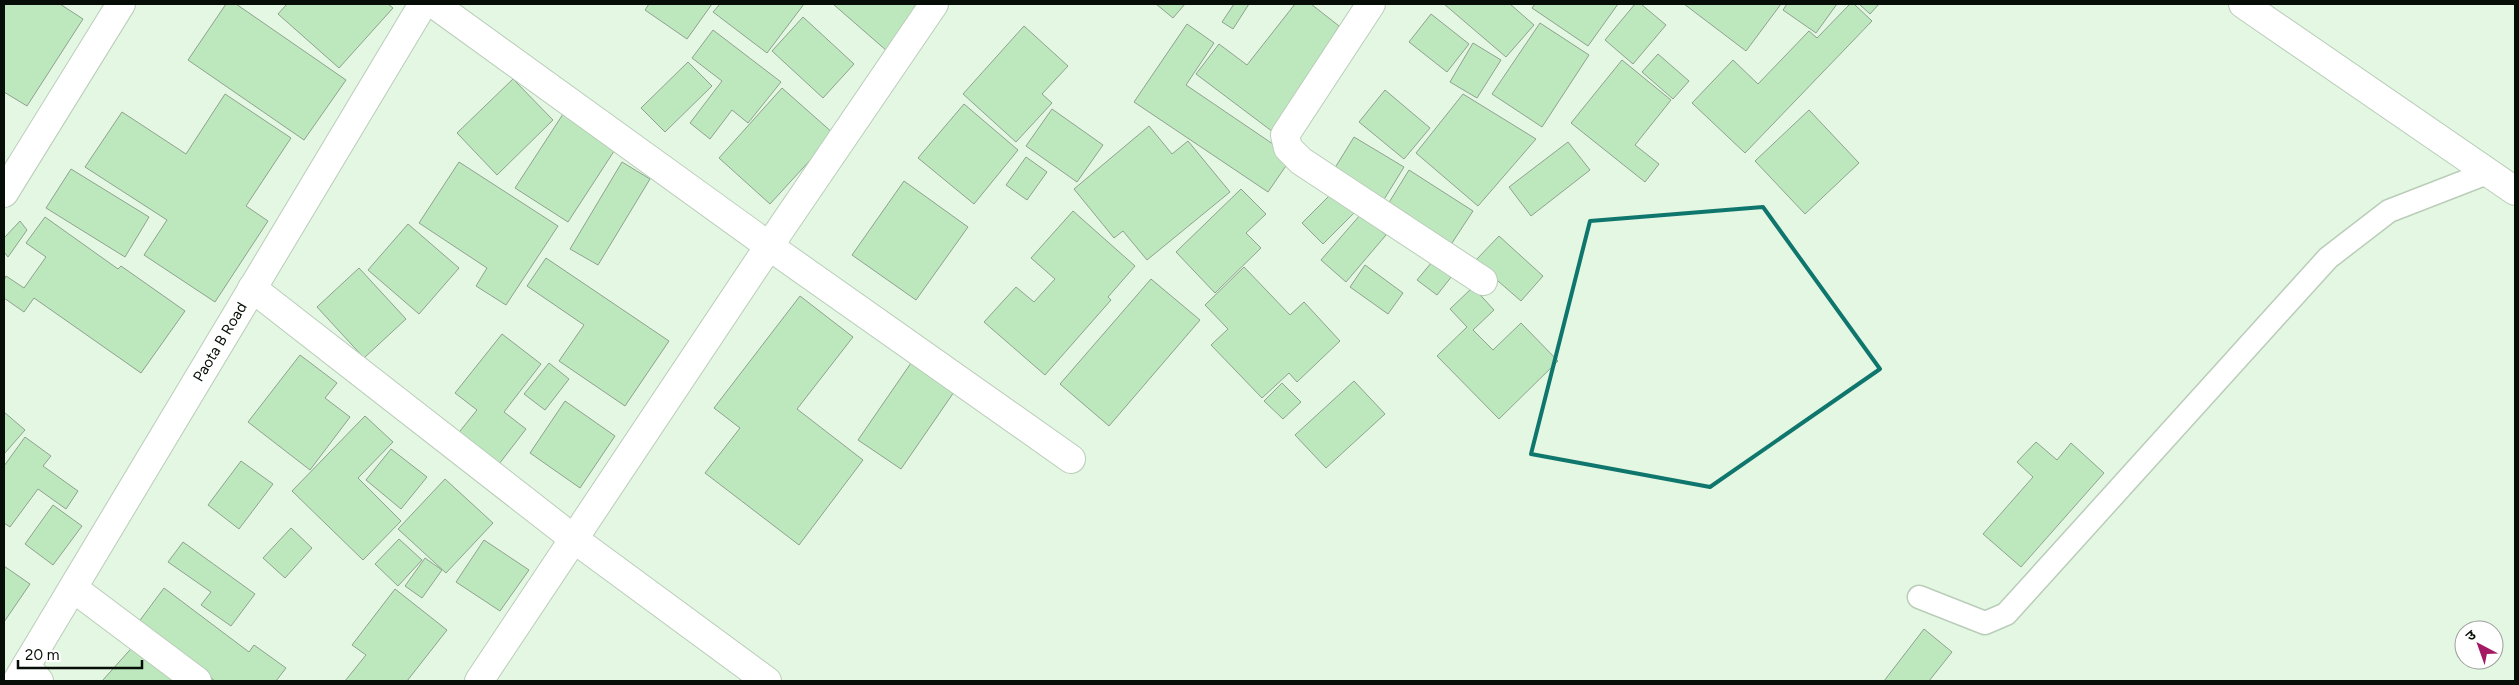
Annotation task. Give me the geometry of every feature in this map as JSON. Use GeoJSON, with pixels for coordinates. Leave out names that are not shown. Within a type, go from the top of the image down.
{"type":"FeatureCollection","features":[{"type":"Feature","properties":{"kind":"street"},"geometry":{"type":"LineString","coordinates":[[4,193],[121,4]]}},
{"type":"Feature","properties":{"kind":"street","name":"Paota B Road"},"geometry":{"type":"LineString","coordinates":[[27,676],[73,588],[423,4]]}},
{"type":"Feature","properties":{"kind":"street"},"geometry":{"type":"LineString","coordinates":[[434,4],[769,246],[1071,459]]}},
{"type":"Feature","properties":{"kind":"street"},"geometry":{"type":"LineString","coordinates":[[480,681],[769,246],[934,4]]}},
{"type":"Feature","properties":{"kind":"street"},"geometry":{"type":"LineString","coordinates":[[1371,4],[1285,135],[1288,148],[1301,161],[1483,281]]}},
{"type":"Feature","properties":{"kind":"street"},"geometry":{"type":"LineString","coordinates":[[2243,4],[2506,181]]}},
{"type":"Feature","properties":{"kind":"street"},"geometry":{"type":"LineString","coordinates":[[252,288],[574,539],[767,681]]}},
{"type":"Feature","properties":{"kind":"street"},"geometry":{"type":"LineString","coordinates":[[73,588],[197,681]]}},
{"type":"Feature","properties":{"kind":"lane"},"geometry":{"type":"LineString","coordinates":[[1919,597],[1985,623],[2006,614],[2328,258],[2389,211],[2506,181]]}},
{"type":"Feature","properties":{"kind":"highlighted area"},"geometry":{"type":"Polygon","coordinates":[[[1763,207],[1880,369],[1710,487],[1531,454],[1590,221],[1763,207]]]}},
{"type":"Feature","properties":{"kind":"building"},"geometry":{"type":"Polygon","coordinates":[[[4,4],[60,4],[83,19],[27,106],[4,92],[4,4]]]}},
{"type":"Feature","properties":{"kind":"building"},"geometry":{"type":"Polygon","coordinates":[[[226,4],[236,4],[346,80],[304,140],[188,60],[226,4]]]}},
{"type":"Feature","properties":{"kind":"building"},"geometry":{"type":"Polygon","coordinates":[[[287,4],[388,4],[393,8],[339,68],[278,14],[287,4]]]}},
{"type":"Feature","properties":{"kind":"building"},"geometry":{"type":"Polygon","coordinates":[[[649,4],[712,4],[687,39],[645,10],[649,4]]]}},
{"type":"Feature","properties":{"kind":"building"},"geometry":{"type":"Polygon","coordinates":[[[720,4],[804,4],[767,53],[713,12],[720,4]]]}},
{"type":"Feature","properties":{"kind":"building"},"geometry":{"type":"Polygon","coordinates":[[[833,4],[929,4],[887,51],[833,4]]]}},
{"type":"Feature","properties":{"kind":"building"},"geometry":{"type":"Polygon","coordinates":[[[1156,4],[1185,4],[1173,18],[1156,4]]]}},
{"type":"Feature","properties":{"kind":"building"},"geometry":{"type":"Polygon","coordinates":[[[1234,4],[1249,4],[1233,29],[1222,22],[1234,4]]]}},
{"type":"Feature","properties":{"kind":"building"},"geometry":{"type":"Polygon","coordinates":[[[1295,4],[1311,4],[1339,26],[1277,135],[1196,74],[1219,44],[1247,65],[1295,4]]]}},
{"type":"Feature","properties":{"kind":"building"},"geometry":{"type":"Polygon","coordinates":[[[1444,4],[1510,4],[1534,25],[1506,57],[1444,4]]]}},
{"type":"Feature","properties":{"kind":"building"},"geometry":{"type":"Polygon","coordinates":[[[1535,4],[1618,4],[1588,46],[1532,8],[1535,4]]]}},
{"type":"Feature","properties":{"kind":"building"},"geometry":{"type":"Polygon","coordinates":[[[1635,4],[1641,4],[1666,25],[1633,64],[1605,40],[1635,4]]]}},
{"type":"Feature","properties":{"kind":"building"},"geometry":{"type":"Polygon","coordinates":[[[1684,4],[1781,4],[1746,51],[1684,4]]]}},
{"type":"Feature","properties":{"kind":"building"},"geometry":{"type":"Polygon","coordinates":[[[1787,4],[1837,4],[1816,33],[1783,10],[1787,4]]]}},
{"type":"Feature","properties":{"kind":"building"},"geometry":{"type":"Polygon","coordinates":[[[1850,4],[1854,4],[1872,21],[1745,153],[1692,103],[1733,60],[1758,84],[1809,31],[1817,38],[1850,4]]]}},
{"type":"Feature","properties":{"kind":"building"},"geometry":{"type":"Polygon","coordinates":[[[1859,4],[1879,4],[1870,14],[1859,4]]]}},
{"type":"Feature","properties":{"kind":"building"},"geometry":{"type":"Polygon","coordinates":[[[1431,14],[1469,44],[1447,72],[1409,42],[1431,14]]]}},
{"type":"Feature","properties":{"kind":"building"},"geometry":{"type":"Polygon","coordinates":[[[803,17],[854,64],[823,98],[772,51],[803,17]]]}},
{"type":"Feature","properties":{"kind":"building"},"geometry":{"type":"Polygon","coordinates":[[[1540,23],[1589,55],[1542,127],[1492,94],[1540,23]]]}},
{"type":"Feature","properties":{"kind":"building"},"geometry":{"type":"Polygon","coordinates":[[[1187,24],[1214,43],[1186,85],[1292,157],[1268,192],[1134,102],[1187,24]]]}},
{"type":"Feature","properties":{"kind":"building"},"geometry":{"type":"Polygon","coordinates":[[[1024,26],[1068,66],[1042,94],[1052,103],[1016,142],[963,94],[1024,26]]]}},
{"type":"Feature","properties":{"kind":"building"},"geometry":{"type":"Polygon","coordinates":[[[713,30],[781,82],[748,123],[732,110],[710,139],[690,123],[722,81],[692,58],[713,30]]]}},
{"type":"Feature","properties":{"kind":"building"},"geometry":{"type":"Polygon","coordinates":[[[1473,43],[1501,60],[1477,98],[1450,82],[1473,43]]]}},
{"type":"Feature","properties":{"kind":"building"},"geometry":{"type":"Polygon","coordinates":[[[1658,54],[1689,81],[1673,99],[1642,72],[1658,54]]]}},
{"type":"Feature","properties":{"kind":"building"},"geometry":{"type":"Polygon","coordinates":[[[1622,60],[1671,100],[1635,145],[1659,164],[1645,182],[1571,123],[1622,60]]]}},
{"type":"Feature","properties":{"kind":"building"},"geometry":{"type":"Polygon","coordinates":[[[688,62],[712,86],[665,132],[641,108],[688,62]]]}},
{"type":"Feature","properties":{"kind":"building"},"geometry":{"type":"Polygon","coordinates":[[[513,79],[553,120],[497,175],[457,133],[513,79]]]}},
{"type":"Feature","properties":{"kind":"building"},"geometry":{"type":"Polygon","coordinates":[[[782,88],[834,134],[770,204],[719,158],[782,88]]]}},
{"type":"Feature","properties":{"kind":"building"},"geometry":{"type":"Polygon","coordinates":[[[1385,90],[1430,128],[1404,159],[1359,122],[1385,90]]]}},
{"type":"Feature","properties":{"kind":"building"},"geometry":{"type":"Polygon","coordinates":[[[225,94],[291,138],[246,206],[268,221],[215,302],[144,255],[167,220],[85,167],[122,112],[186,154],[225,94]]]}},
{"type":"Feature","properties":{"kind":"building"},"geometry":{"type":"Polygon","coordinates":[[[1463,94],[1536,139],[1478,206],[1416,153],[1463,94]]]}},
{"type":"Feature","properties":{"kind":"building"},"geometry":{"type":"Polygon","coordinates":[[[964,104],[1018,150],[974,204],[918,158],[964,104]]]}},
{"type":"Feature","properties":{"kind":"building"},"geometry":{"type":"Polygon","coordinates":[[[1052,109],[1103,145],[1077,182],[1026,146],[1052,109]]]}},
{"type":"Feature","properties":{"kind":"building"},"geometry":{"type":"Polygon","coordinates":[[[1809,110],[1859,163],[1805,214],[1755,161],[1809,110]]]}},
{"type":"Feature","properties":{"kind":"building"},"geometry":{"type":"Polygon","coordinates":[[[565,111],[618,145],[568,222],[515,188],[565,111]]]}},
{"type":"Feature","properties":{"kind":"building"},"geometry":{"type":"Polygon","coordinates":[[[1149,126],[1172,154],[1188,141],[1230,192],[1147,260],[1123,231],[1114,238],[1074,189],[1149,126]]]}},
{"type":"Feature","properties":{"kind":"building"},"geometry":{"type":"Polygon","coordinates":[[[1354,137],[1404,167],[1383,201],[1333,171],[1354,137]]]}},
{"type":"Feature","properties":{"kind":"building"},"geometry":{"type":"Polygon","coordinates":[[[1568,142],[1590,170],[1531,216],[1509,187],[1568,142]]]}},
{"type":"Feature","properties":{"kind":"building"},"geometry":{"type":"Polygon","coordinates":[[[1026,157],[1047,172],[1027,200],[1006,185],[1026,157]]]}},
{"type":"Feature","properties":{"kind":"building"},"geometry":{"type":"Polygon","coordinates":[[[459,162],[558,226],[506,305],[476,286],[487,268],[419,223],[459,162]]]}},
{"type":"Feature","properties":{"kind":"building"},"geometry":{"type":"Polygon","coordinates":[[[622,162],[650,179],[598,265],[570,249],[622,162]]]}},
{"type":"Feature","properties":{"kind":"building"},"geometry":{"type":"Polygon","coordinates":[[[71,169],[149,217],[125,257],[46,208],[71,169]]]}},
{"type":"Feature","properties":{"kind":"building"},"geometry":{"type":"Polygon","coordinates":[[[1409,170],[1473,211],[1448,249],[1385,209],[1409,170]]]}},
{"type":"Feature","properties":{"kind":"building"},"geometry":{"type":"Polygon","coordinates":[[[904,181],[968,227],[916,300],[852,255],[904,181]]]}},
{"type":"Feature","properties":{"kind":"building"},"geometry":{"type":"Polygon","coordinates":[[[1241,189],[1266,214],[1246,233],[1261,248],[1215,293],[1176,252],[1241,189]]]}},
{"type":"Feature","properties":{"kind":"building"},"geometry":{"type":"Polygon","coordinates":[[[1334,191],[1355,212],[1323,244],[1302,223],[1334,191]]]}},
{"type":"Feature","properties":{"kind":"building"},"geometry":{"type":"Polygon","coordinates":[[[1073,211],[1135,266],[1108,297],[1111,300],[1045,375],[984,322],[1016,287],[1034,302],[1055,279],[1031,258],[1073,211]]]}},
{"type":"Feature","properties":{"kind":"building"},"geometry":{"type":"Polygon","coordinates":[[[1361,214],[1386,235],[1346,282],[1321,260],[1361,214]]]}},
{"type":"Feature","properties":{"kind":"building"},"geometry":{"type":"Polygon","coordinates":[[[45,217],[118,269],[121,266],[185,311],[141,373],[34,298],[24,312],[4,298],[4,280],[6,276],[24,288],[46,257],[26,243],[45,217]]]}},
{"type":"Feature","properties":{"kind":"building"},"geometry":{"type":"Polygon","coordinates":[[[20,221],[27,230],[8,257],[4,252],[4,238],[20,221]]]}},
{"type":"Feature","properties":{"kind":"building"},"geometry":{"type":"Polygon","coordinates":[[[408,224],[459,268],[419,314],[368,270],[408,224]]]}},
{"type":"Feature","properties":{"kind":"building"},"geometry":{"type":"Polygon","coordinates":[[[1499,236],[1543,276],[1521,301],[1475,261],[1499,236]]]}},
{"type":"Feature","properties":{"kind":"building"},"geometry":{"type":"Polygon","coordinates":[[[1437,256],[1456,271],[1437,295],[1417,280],[1437,256]]]}},
{"type":"Feature","properties":{"kind":"building"},"geometry":{"type":"Polygon","coordinates":[[[546,258],[669,341],[625,406],[559,361],[584,325],[527,286],[546,258]]]}},
{"type":"Feature","properties":{"kind":"building"},"geometry":{"type":"Polygon","coordinates":[[[1365,265],[1403,293],[1388,314],[1350,287],[1365,265]]]}},
{"type":"Feature","properties":{"kind":"building"},"geometry":{"type":"Polygon","coordinates":[[[1244,267],[1290,315],[1304,302],[1340,341],[1297,382],[1289,373],[1262,398],[1211,345],[1228,329],[1205,305],[1244,267]]]}},
{"type":"Feature","properties":{"kind":"building"},"geometry":{"type":"Polygon","coordinates":[[[359,268],[406,319],[364,358],[317,307],[359,268]]]}},
{"type":"Feature","properties":{"kind":"building"},"geometry":{"type":"Polygon","coordinates":[[[1151,279],[1200,320],[1109,426],[1060,384],[1151,279]]]}},
{"type":"Feature","properties":{"kind":"building"},"geometry":{"type":"Polygon","coordinates":[[[1473,287],[1494,310],[1473,330],[1493,350],[1521,323],[1558,361],[1499,419],[1437,356],[1467,327],[1450,309],[1473,287]]]}},
{"type":"Feature","properties":{"kind":"building"},"geometry":{"type":"Polygon","coordinates":[[[800,296],[853,337],[797,409],[863,460],[799,545],[705,473],[740,428],[714,408],[800,296]]]}},
{"type":"Feature","properties":{"kind":"building"},"geometry":{"type":"Polygon","coordinates":[[[502,334],[541,364],[504,412],[526,429],[496,468],[456,436],[477,410],[455,393],[502,334]]]}},
{"type":"Feature","properties":{"kind":"building"},"geometry":{"type":"Polygon","coordinates":[[[300,355],[337,383],[325,398],[350,417],[310,470],[248,422],[300,355]]]}},
{"type":"Feature","properties":{"kind":"building"},"geometry":{"type":"Polygon","coordinates":[[[549,363],[569,379],[545,410],[524,394],[549,363]]]}},
{"type":"Feature","properties":{"kind":"building"},"geometry":{"type":"Polygon","coordinates":[[[911,363],[954,392],[901,469],[858,440],[911,363]]]}},
{"type":"Feature","properties":{"kind":"building"},"geometry":{"type":"Polygon","coordinates":[[[1354,381],[1385,414],[1326,468],[1295,435],[1354,381]]]}},
{"type":"Feature","properties":{"kind":"building"},"geometry":{"type":"Polygon","coordinates":[[[1282,383],[1301,402],[1283,419],[1264,401],[1282,383]]]}},
{"type":"Feature","properties":{"kind":"building"},"geometry":{"type":"Polygon","coordinates":[[[565,401],[615,436],[580,488],[530,453],[565,401]]]}},
{"type":"Feature","properties":{"kind":"building"},"geometry":{"type":"Polygon","coordinates":[[[4,412],[25,430],[4,454],[4,412]]]}},
{"type":"Feature","properties":{"kind":"building"},"geometry":{"type":"Polygon","coordinates":[[[365,416],[393,442],[358,478],[401,521],[363,560],[292,491],[365,416]]]}},
{"type":"Feature","properties":{"kind":"building"},"geometry":{"type":"Polygon","coordinates":[[[25,437],[51,456],[43,466],[78,491],[66,509],[38,489],[10,527],[4,523],[4,466],[25,437]]]}},
{"type":"Feature","properties":{"kind":"building"},"geometry":{"type":"Polygon","coordinates":[[[2036,442],[2057,460],[2071,443],[2104,473],[2021,567],[1983,534],[2033,477],[2017,462],[2036,442]]]}},
{"type":"Feature","properties":{"kind":"building"},"geometry":{"type":"Polygon","coordinates":[[[391,449],[427,477],[401,509],[366,480],[391,449]]]}},
{"type":"Feature","properties":{"kind":"building"},"geometry":{"type":"Polygon","coordinates":[[[241,461],[273,484],[239,529],[208,505],[241,461]]]}},
{"type":"Feature","properties":{"kind":"building"},"geometry":{"type":"Polygon","coordinates":[[[445,479],[493,523],[446,573],[398,529],[445,479]]]}},
{"type":"Feature","properties":{"kind":"building"},"geometry":{"type":"Polygon","coordinates":[[[53,505],[82,526],[53,565],[25,544],[53,505]]]}},
{"type":"Feature","properties":{"kind":"building"},"geometry":{"type":"Polygon","coordinates":[[[291,528],[312,548],[285,578],[263,558],[291,528]]]}},
{"type":"Feature","properties":{"kind":"building"},"geometry":{"type":"Polygon","coordinates":[[[399,539],[422,560],[398,586],[375,564],[399,539]]]}},
{"type":"Feature","properties":{"kind":"building"},"geometry":{"type":"Polygon","coordinates":[[[484,540],[529,570],[500,611],[456,582],[484,540]]]}},
{"type":"Feature","properties":{"kind":"building"},"geometry":{"type":"Polygon","coordinates":[[[183,542],[255,594],[231,626],[201,605],[211,592],[168,562],[183,542]]]}},
{"type":"Feature","properties":{"kind":"building"},"geometry":{"type":"Polygon","coordinates":[[[425,558],[442,570],[422,598],[405,586],[425,558]]]}},
{"type":"Feature","properties":{"kind":"building"},"geometry":{"type":"Polygon","coordinates":[[[4,566],[30,584],[4,622],[4,566]]]}},
{"type":"Feature","properties":{"kind":"building"},"geometry":{"type":"Polygon","coordinates":[[[164,588],[249,652],[254,645],[286,668],[276,681],[215,681],[138,623],[164,588]]]}},
{"type":"Feature","properties":{"kind":"building"},"geometry":{"type":"Polygon","coordinates":[[[395,589],[447,630],[407,681],[345,681],[366,655],[352,645],[395,589]]]}},
{"type":"Feature","properties":{"kind":"building"},"geometry":{"type":"Polygon","coordinates":[[[1924,629],[1952,652],[1929,681],[1884,681],[1924,629]]]}},
{"type":"Feature","properties":{"kind":"building"},"geometry":{"type":"Polygon","coordinates":[[[137,642],[182,681],[102,681],[137,642]]]}}]}
